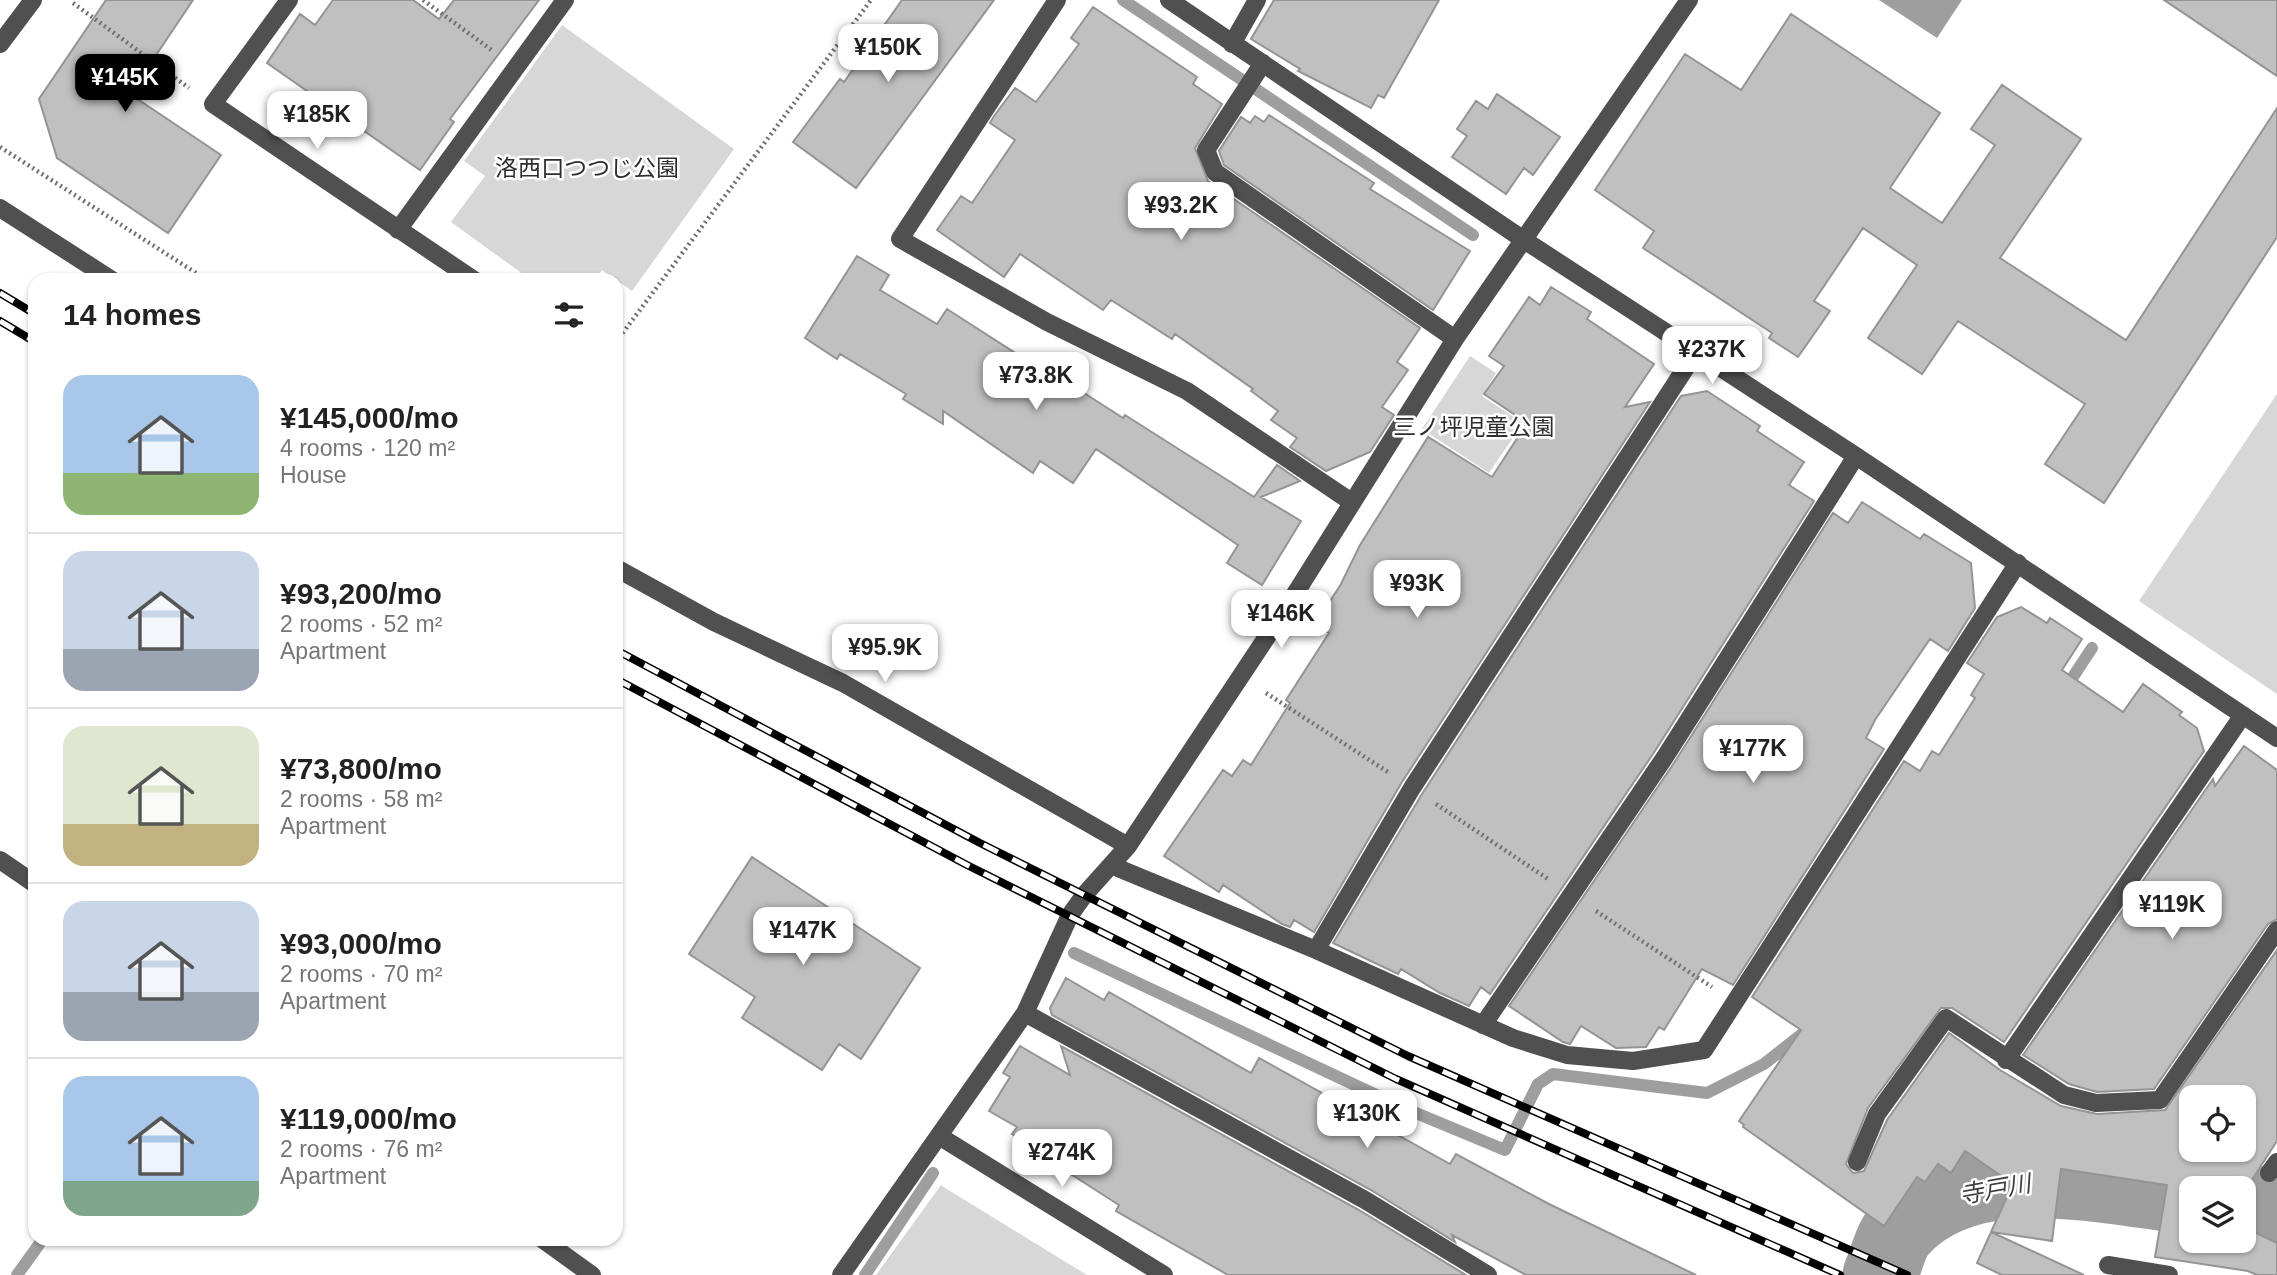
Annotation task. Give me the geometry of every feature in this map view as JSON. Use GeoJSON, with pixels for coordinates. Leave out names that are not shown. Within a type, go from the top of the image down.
{"type":"FeatureCollection","features":[{"type":"Feature","properties":{"kind":"street"},"geometry":{"type":"LineString","coordinates":[[0,44],[33,0]]}},
{"type":"Feature","properties":{"kind":"street"},"geometry":{"type":"LineString","coordinates":[[289,0],[213,104],[463,273]]}},
{"type":"Feature","properties":{"kind":"street"},"geometry":{"type":"LineString","coordinates":[[398,230],[565,0]]}},
{"type":"Feature","properties":{"kind":"street"},"geometry":{"type":"LineString","coordinates":[[1057,0],[900,239],[1047,322],[1187,391],[1350,501]]}},
{"type":"Feature","properties":{"kind":"street"},"geometry":{"type":"LineString","coordinates":[[1169,0],[1524,240],[2018,563],[2277,738]]}},
{"type":"Feature","properties":{"kind":"street"},"geometry":{"type":"LineString","coordinates":[[1232,44],[1257,0]]}},
{"type":"Feature","properties":{"kind":"street"},"geometry":{"type":"LineString","coordinates":[[841,1275],[1025,1013],[1070,915],[1128,846],[1241,676],[1455,339],[1689,0]]}},
{"type":"Feature","properties":{"kind":"street"},"geometry":{"type":"LineString","coordinates":[[1263,63],[1206,150],[1215,172],[1455,339]]}},
{"type":"Feature","properties":{"kind":"street"},"geometry":{"type":"LineString","coordinates":[[0,208],[101,273]]}},
{"type":"Feature","properties":{"kind":"street"},"geometry":{"type":"LineString","coordinates":[[1316,950],[1412,788],[1696,352]]}},
{"type":"Feature","properties":{"kind":"street"},"geometry":{"type":"LineString","coordinates":[[1483,1025],[1665,757],[1856,456]]}},
{"type":"Feature","properties":{"kind":"street"},"geometry":{"type":"LineString","coordinates":[[1113,866],[1316,950],[1483,1025],[1567,1055],[1633,1061],[1704,1050],[2018,563]]}},
{"type":"Feature","properties":{"kind":"street"},"geometry":{"type":"LineString","coordinates":[[623,572],[714,622],[844,683],[1128,846]]}},
{"type":"Feature","properties":{"kind":"street"},"geometry":{"type":"LineString","coordinates":[[2006,1060],[2243,715]]}},
{"type":"Feature","properties":{"kind":"street"},"geometry":{"type":"LineString","coordinates":[[0,860],[28,879]]}},
{"type":"Feature","properties":{"kind":"street"},"geometry":{"type":"LineString","coordinates":[[1857,1162],[1877,1114],[1946,1018],[2006,1060],[2064,1095],[2096,1103],[2160,1100],[2277,930]]}},
{"type":"Feature","properties":{"kind":"street"},"geometry":{"type":"LineString","coordinates":[[1025,1013],[1365,1200],[1488,1275]]}},
{"type":"Feature","properties":{"kind":"street"},"geometry":{"type":"LineString","coordinates":[[939,1136],[1164,1275]]}},
{"type":"Feature","properties":{"kind":"street"},"geometry":{"type":"LineString","coordinates":[[552,1246],[592,1275]]}},
{"type":"Feature","properties":{"kind":"street"},"geometry":{"type":"LineString","coordinates":[[2108,1265],[2169,1275]]}},
{"type":"Feature","properties":{"kind":"path"},"geometry":{"type":"LineString","coordinates":[[423,0],[516,67]]}},
{"type":"Feature","properties":{"kind":"path"},"geometry":{"type":"LineString","coordinates":[[623,333],[871,0]]}},
{"type":"Feature","properties":{"kind":"path"},"geometry":{"type":"LineString","coordinates":[[73,3],[213,104]]}},
{"type":"Feature","properties":{"kind":"path"},"geometry":{"type":"LineString","coordinates":[[0,147],[196,273]]}},
{"type":"Feature","properties":{"kind":"path"},"geometry":{"type":"LineString","coordinates":[[1241,676],[1736,1003]]}},
{"type":"Feature","properties":{"kind":"green space","name":"洛西口つつじ公園"},"geometry":{"type":"Polygon","coordinates":[[[562,25],[734,149],[632,291],[623,285],[623,273],[606,273],[602,270],[600,273],[521,273],[451,222],[485,176],[464,161],[562,25]]]}},
{"type":"Feature","properties":{"kind":"green space","name":"三ノ坪児童公園"},"geometry":{"type":"Polygon","coordinates":[[[1470,356],[1496,373],[1482,396],[1523,423],[1489,473],[1422,429],[1470,356]]]}},
{"type":"Feature","properties":{"kind":"green space"},"geometry":{"type":"Polygon","coordinates":[[[2277,394],[2277,694],[2139,601],[2277,394]]]}},
{"type":"Feature","properties":{"kind":"green space"},"geometry":{"type":"Polygon","coordinates":[[[942,1186],[1087,1275],[876,1275],[942,1186]]]}},
{"type":"Feature","properties":{"kind":"shaded area"},"geometry":{"type":"Polygon","coordinates":[[[1879,0],[1962,0],[1937,38],[1879,0]]]}},
{"type":"Feature","properties":{"kind":"building"},"geometry":{"type":"Polygon","coordinates":[[[106,0],[193,0],[130,94],[221,155],[168,233],[57,158],[39,99],[106,0]]]}},
{"type":"Feature","properties":{"kind":"building"},"geometry":{"type":"Polygon","coordinates":[[[333,0],[413,0],[439,19],[454,0],[539,0],[450,119],[454,122],[420,170],[267,63],[300,14],[315,25],[333,0]]]}},
{"type":"Feature","properties":{"kind":"building"},"geometry":{"type":"Polygon","coordinates":[[[902,0],[994,0],[856,188],[793,142],[840,79],[844,82],[902,0]]]}},
{"type":"Feature","properties":{"kind":"building"},"geometry":{"type":"Polygon","coordinates":[[[1274,0],[1439,0],[1384,98],[1378,95],[1371,108],[1298,71],[1300,69],[1251,39],[1274,0]]]}},
{"type":"Feature","properties":{"kind":"building"},"geometry":{"type":"Polygon","coordinates":[[[2164,0],[2277,0],[2277,76],[2164,0]]]}},
{"type":"Feature","properties":{"kind":"building"},"geometry":{"type":"Polygon","coordinates":[[[1093,7],[1197,77],[1193,84],[1222,104],[1195,148],[1208,181],[1420,328],[1397,362],[1408,370],[1382,407],[1394,415],[1370,452],[1326,471],[1290,447],[1297,438],[1271,420],[1278,411],[1251,391],[1253,389],[1175,334],[1172,339],[1111,300],[1103,310],[1020,254],[1004,277],[937,230],[961,196],[972,203],[1015,140],[990,123],[994,116],[1015,88],[1036,102],[1079,44],[1071,38],[1093,7]]]}},
{"type":"Feature","properties":{"kind":"building"},"geometry":{"type":"Polygon","coordinates":[[[1791,14],[1940,113],[1890,188],[1942,223],[1995,145],[1971,129],[2002,85],[2081,139],[2000,258],[2126,340],[2277,108],[2277,237],[2104,503],[2045,464],[2085,404],[1958,321],[1922,374],[1868,338],[1917,265],[1863,228],[1814,301],[1830,311],[1798,357],[1769,338],[1772,333],[1643,248],[1654,231],[1595,190],[1685,54],[1741,90],[1791,14]]]}},
{"type":"Feature","properties":{"kind":"building"},"geometry":{"type":"Polygon","coordinates":[[[1497,94],[1560,137],[1533,175],[1524,168],[1506,194],[1452,157],[1467,136],[1457,129],[1476,101],[1488,109],[1497,94]]]}},
{"type":"Feature","properties":{"kind":"building"},"geometry":{"type":"Polygon","coordinates":[[[1269,115],[1374,183],[1370,189],[1470,251],[1433,310],[1224,165],[1219,151],[1241,117],[1250,123],[1255,116],[1264,122],[1269,115]]]}},
{"type":"Feature","properties":{"kind":"building"},"geometry":{"type":"Polygon","coordinates":[[[857,256],[889,275],[880,290],[937,324],[947,309],[1065,385],[1067,382],[1123,418],[1125,415],[1254,497],[1277,465],[1300,481],[1261,497],[1301,521],[1262,585],[1227,563],[1238,545],[1096,449],[1073,483],[1040,461],[1033,473],[943,411],[943,424],[903,399],[906,394],[840,354],[837,359],[805,338],[857,256]]]}},
{"type":"Feature","properties":{"kind":"building"},"geometry":{"type":"Polygon","coordinates":[[[1551,287],[1591,312],[1587,319],[1654,364],[1625,407],[1650,402],[1402,782],[1314,932],[1294,920],[1290,927],[1282,924],[1223,885],[1219,892],[1164,856],[1223,770],[1232,776],[1243,760],[1251,765],[1290,703],[1286,700],[1329,633],[1315,625],[1341,584],[1360,545],[1428,437],[1492,477],[1527,423],[1484,394],[1504,366],[1489,356],[1529,297],[1540,305],[1551,287]]]}},
{"type":"Feature","properties":{"kind":"building"},"geometry":{"type":"Polygon","coordinates":[[[1707,391],[1760,426],[1757,431],[1804,462],[1789,485],[1814,501],[1655,751],[1490,994],[1481,987],[1469,1006],[1440,993],[1401,969],[1398,974],[1333,943],[1422,794],[1681,396],[1707,391]]]}},
{"type":"Feature","properties":{"kind":"building"},"geometry":{"type":"Polygon","coordinates":[[[1862,502],[1920,539],[1924,534],[1971,563],[1975,608],[1948,651],[1930,639],[1875,720],[1866,738],[1884,749],[1733,985],[1702,969],[1664,1030],[1659,1027],[1646,1047],[1616,1048],[1581,1026],[1570,1044],[1563,1042],[1509,1006],[1674,763],[1833,513],[1848,523],[1862,502]]]}},
{"type":"Feature","properties":{"kind":"building"},"geometry":{"type":"Polygon","coordinates":[[[2021,607],[2047,623],[2050,618],[2082,639],[2062,670],[2123,712],[2143,684],[2182,712],[2179,715],[2197,728],[2204,751],[2004,1042],[1952,1008],[1941,1008],[1868,1108],[1846,1164],[1853,1173],[1864,1171],[1887,1120],[1949,1033],[2000,1070],[2061,1106],[2097,1114],[2165,1110],[2179,1090],[2179,1162],[2256,1162],[2256,1085],[2182,1085],[2277,950],[2277,1141],[2254,1176],[2179,1176],[2179,1253],[2256,1253],[2256,1233],[2277,1243],[2277,1275],[2257,1275],[2248,1271],[2155,1257],[2167,1185],[2061,1169],[2052,1241],[1991,1232],[2013,1184],[1965,1151],[1951,1173],[1938,1164],[1925,1182],[1917,1177],[1884,1226],[1743,1127],[1739,1121],[1801,1030],[1752,997],[1904,761],[1920,771],[1932,751],[1939,755],[1975,698],[1971,695],[1984,674],[1967,663],[1997,617],[2021,607]]]}},
{"type":"Feature","properties":{"kind":"building"},"geometry":{"type":"Polygon","coordinates":[[[2244,746],[2277,770],[2277,919],[2268,924],[2154,1089],[2097,1092],[2069,1084],[2023,1055],[2213,779],[2215,786],[2244,746]]]}},
{"type":"Feature","properties":{"kind":"building"},"geometry":{"type":"Polygon","coordinates":[[[752,857],[920,968],[861,1059],[839,1044],[822,1070],[742,1018],[755,997],[689,954],[752,857]]]}},
{"type":"Feature","properties":{"kind":"building"},"geometry":{"type":"Polygon","coordinates":[[[1066,978],[1104,1000],[1109,992],[1251,1073],[1259,1058],[1450,1164],[1456,1154],[1549,1204],[1696,1275],[1526,1275],[1452,1235],[1455,1242],[1371,1190],[1052,1015],[1050,1008],[1066,978]]]}},
{"type":"Feature","properties":{"kind":"building"},"geometry":{"type":"Polygon","coordinates":[[[1020,1046],[1070,1075],[1061,1046],[1359,1210],[1466,1275],[1228,1275],[1116,1211],[1119,1205],[1041,1155],[1043,1152],[1012,1134],[1017,1127],[989,1111],[1010,1077],[1003,1073],[1020,1046]]]}},
{"type":"Feature","properties":{"kind":"building"},"geometry":{"type":"Polygon","coordinates":[[[1991,1232],[2084,1275],[2002,1275],[1977,1263],[1991,1232]]]}},
{"type":"Feature","properties":{"kind":"waterway"},"geometry":{"type":"LineString","coordinates":[[1123,0],[1473,235]]}},
{"type":"Feature","properties":{"kind":"waterway"},"geometry":{"type":"LineString","coordinates":[[2065,689],[2092,648]]}},
{"type":"Feature","properties":{"kind":"waterway"},"geometry":{"type":"LineString","coordinates":[[1074,953],[1404,1108],[1505,1150],[1538,1084],[1553,1074],[1707,1093],[1764,1064],[1806,1031]]}},
{"type":"Feature","properties":{"kind":"waterway"},"geometry":{"type":"LineString","coordinates":[[865,1275],[933,1173]]}},
{"type":"Feature","properties":{"kind":"waterway","name":"寺戸川"},"geometry":{"type":"LineString","coordinates":[[1880,1275],[1899,1231],[1928,1206],[1961,1191],[1998,1183],[2037,1181],[2179,1195]]}},
{"type":"Feature","properties":{"kind":"waterway","name":"寺戸川"},"geometry":{"type":"LineString","coordinates":[[2256,1203],[2277,1206]]}},
{"type":"Feature","properties":{"kind":"waterway"},"geometry":{"type":"LineString","coordinates":[[17,1275],[38,1246]]}},
{"type":"Feature","properties":{"kind":"railway"},"geometry":{"type":"LineString","coordinates":[[0,293],[28,310]]}},
{"type":"Feature","properties":{"kind":"railway"},"geometry":{"type":"LineString","coordinates":[[0,321],[28,338]]}},
{"type":"Feature","properties":{"kind":"railway"},"geometry":{"type":"LineString","coordinates":[[623,654],[980,843],[1408,1056],[1907,1275]]}},
{"type":"Feature","properties":{"kind":"railway"},"geometry":{"type":"LineString","coordinates":[[623,683],[967,865],[1396,1079],[1840,1275]]}}]}
